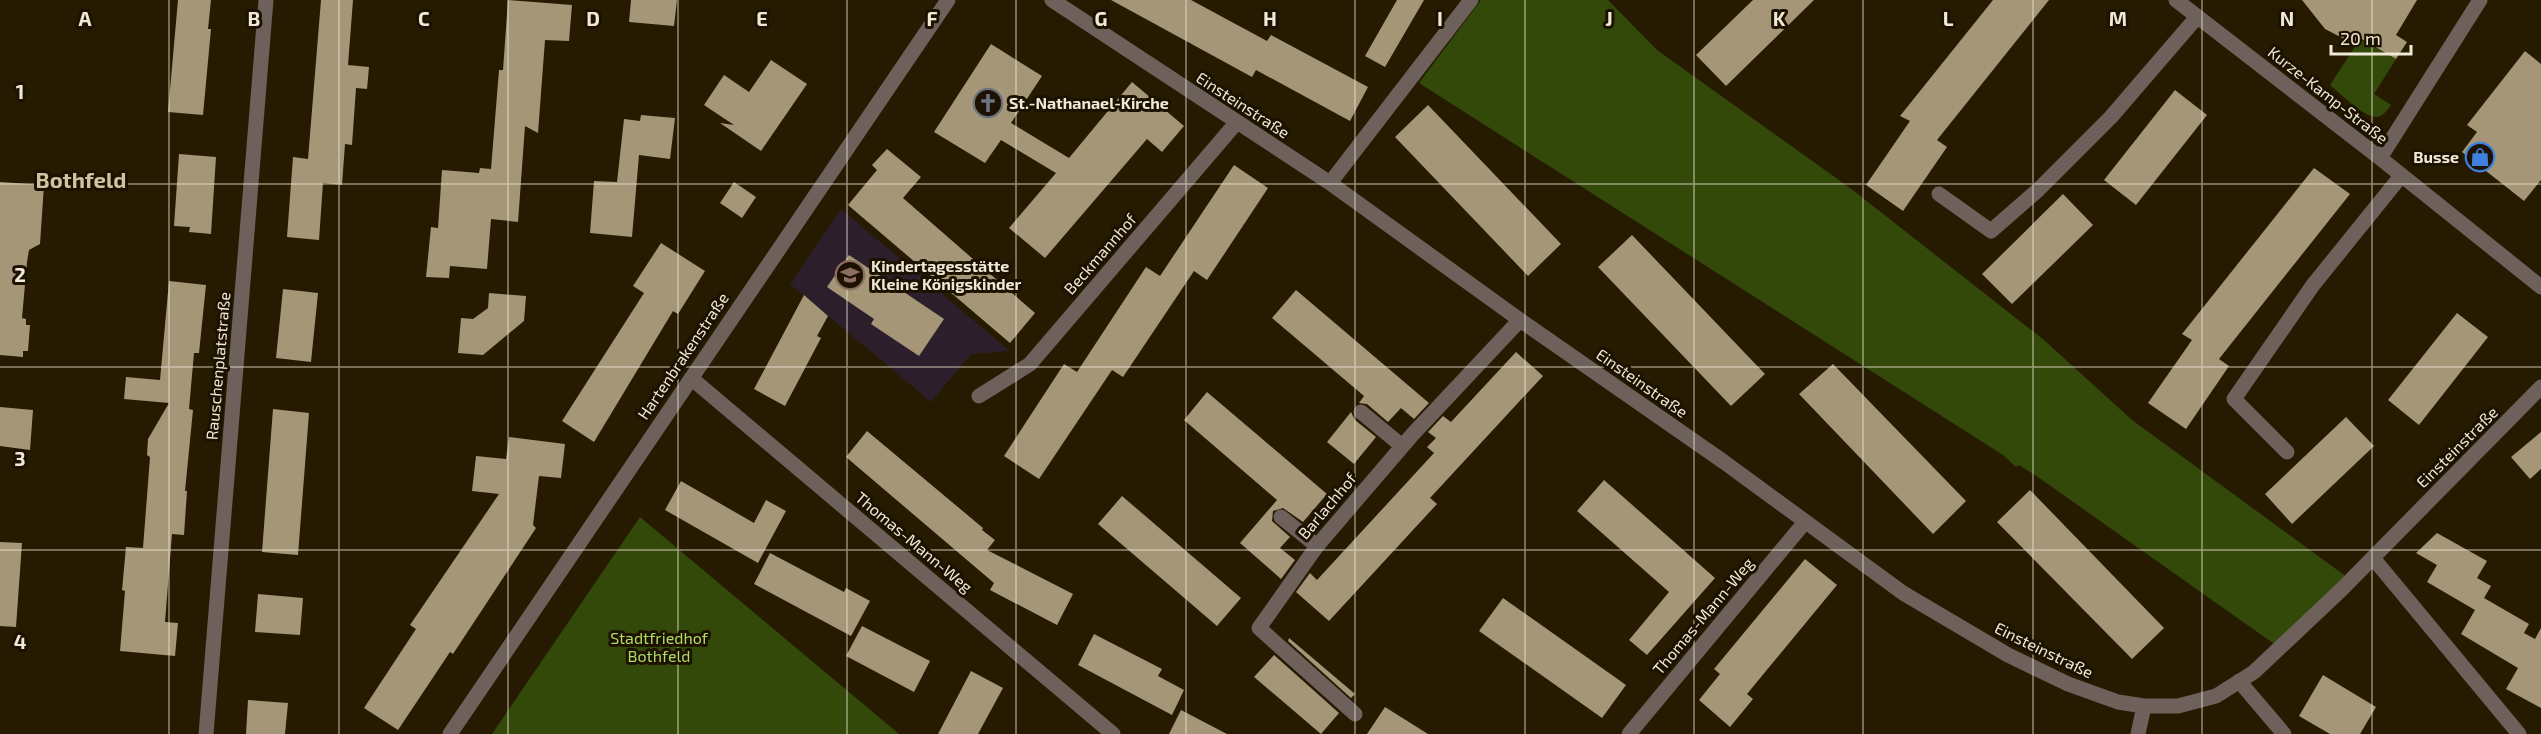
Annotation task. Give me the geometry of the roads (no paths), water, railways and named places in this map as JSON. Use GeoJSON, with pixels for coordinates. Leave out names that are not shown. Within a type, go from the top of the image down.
{"type":"FeatureCollection","features":[{"type":"Feature","properties":{"kind":"street","name":"Rauschenplatstraße"},"geometry":{"type":"LineString","coordinates":[[206,734],[266,0]]}},
{"type":"Feature","properties":{"kind":"street","name":"Hartenbrakenstraße"},"geometry":{"type":"LineString","coordinates":[[450,734],[948,0]]}},
{"type":"Feature","properties":{"kind":"street","name":"Einsteinstraße"},"geometry":{"type":"LineString","coordinates":[[1052,0],[1330,183],[1520,320],[1724,462],[1903,593],[2008,655],[2068,684],[2118,702],[2144,706],[2187,703],[2216,696],[2254,672],[2373,558],[2541,387]]}},
{"type":"Feature","properties":{"kind":"street"},"geometry":{"type":"LineString","coordinates":[[1330,183],[1471,0]]}},
{"type":"Feature","properties":{"kind":"street","name":"Kurze-Kamp-Straße"},"geometry":{"type":"LineString","coordinates":[[2176,0],[2380,158],[2541,287]]}},
{"type":"Feature","properties":{"kind":"street"},"geometry":{"type":"LineString","coordinates":[[2380,158],[2480,0]]}},
{"type":"Feature","properties":{"kind":"street"},"geometry":{"type":"LineString","coordinates":[[1939,194],[1991,231],[2038,190],[2111,117],[2197,17]]}},
{"type":"Feature","properties":{"kind":"street","name":"Beckmannhof"},"geometry":{"type":"LineString","coordinates":[[979,396],[1030,364],[1237,122]]}},
{"type":"Feature","properties":{"kind":"street"},"geometry":{"type":"LineString","coordinates":[[2287,452],[2234,399],[2313,285],[2401,176]]}},
{"type":"Feature","properties":{"kind":"street","name":"Barlachhof"},"geometry":{"type":"LineString","coordinates":[[1355,714],[1259,628],[1317,546],[1402,446],[1520,320]]}},
{"type":"Feature","properties":{"kind":"street","name":"Thomas-Mann-Weg"},"geometry":{"type":"LineString","coordinates":[[691,378],[1113,734]]}},
{"type":"Feature","properties":{"kind":"street"},"geometry":{"type":"LineString","coordinates":[[1361,412],[1402,446]]}},
{"type":"Feature","properties":{"kind":"street"},"geometry":{"type":"LineString","coordinates":[[1281,517],[1317,546]]}},
{"type":"Feature","properties":{"kind":"street","name":"Thomas-Mann-Weg"},"geometry":{"type":"LineString","coordinates":[[1629,734],[1805,522]]}},
{"type":"Feature","properties":{"kind":"street"},"geometry":{"type":"LineString","coordinates":[[2373,558],[2519,734]]}},
{"type":"Feature","properties":{"kind":"street"},"geometry":{"type":"LineString","coordinates":[[2240,681],[2284,734]]}},
{"type":"Feature","properties":{"kind":"street"},"geometry":{"type":"LineString","coordinates":[[2138,734],[2144,706]]}},
{"type":"Feature","properties":{"kind":"place","name":"St.-Nathanael-Kirche"},"geometry":{"type":"Point","coordinates":[988,103]}},
{"type":"Feature","properties":{"kind":"place","name":"Busse"},"geometry":{"type":"Point","coordinates":[2480,157]}},
{"type":"Feature","properties":{"kind":"place","name":"Kindertagesstätte Kleine Königskinder"},"geometry":{"type":"Point","coordinates":[850,275]}},
{"type":"Feature","properties":{"kind":"district","name":"Bothfeld"},"geometry":{"type":"Point","coordinates":[81,180]}},
{"type":"Feature","properties":{"kind":"park label","name":"Stadtfriedhof Bothfeld"},"geometry":{"type":"Point","coordinates":[659,647]}}]}
